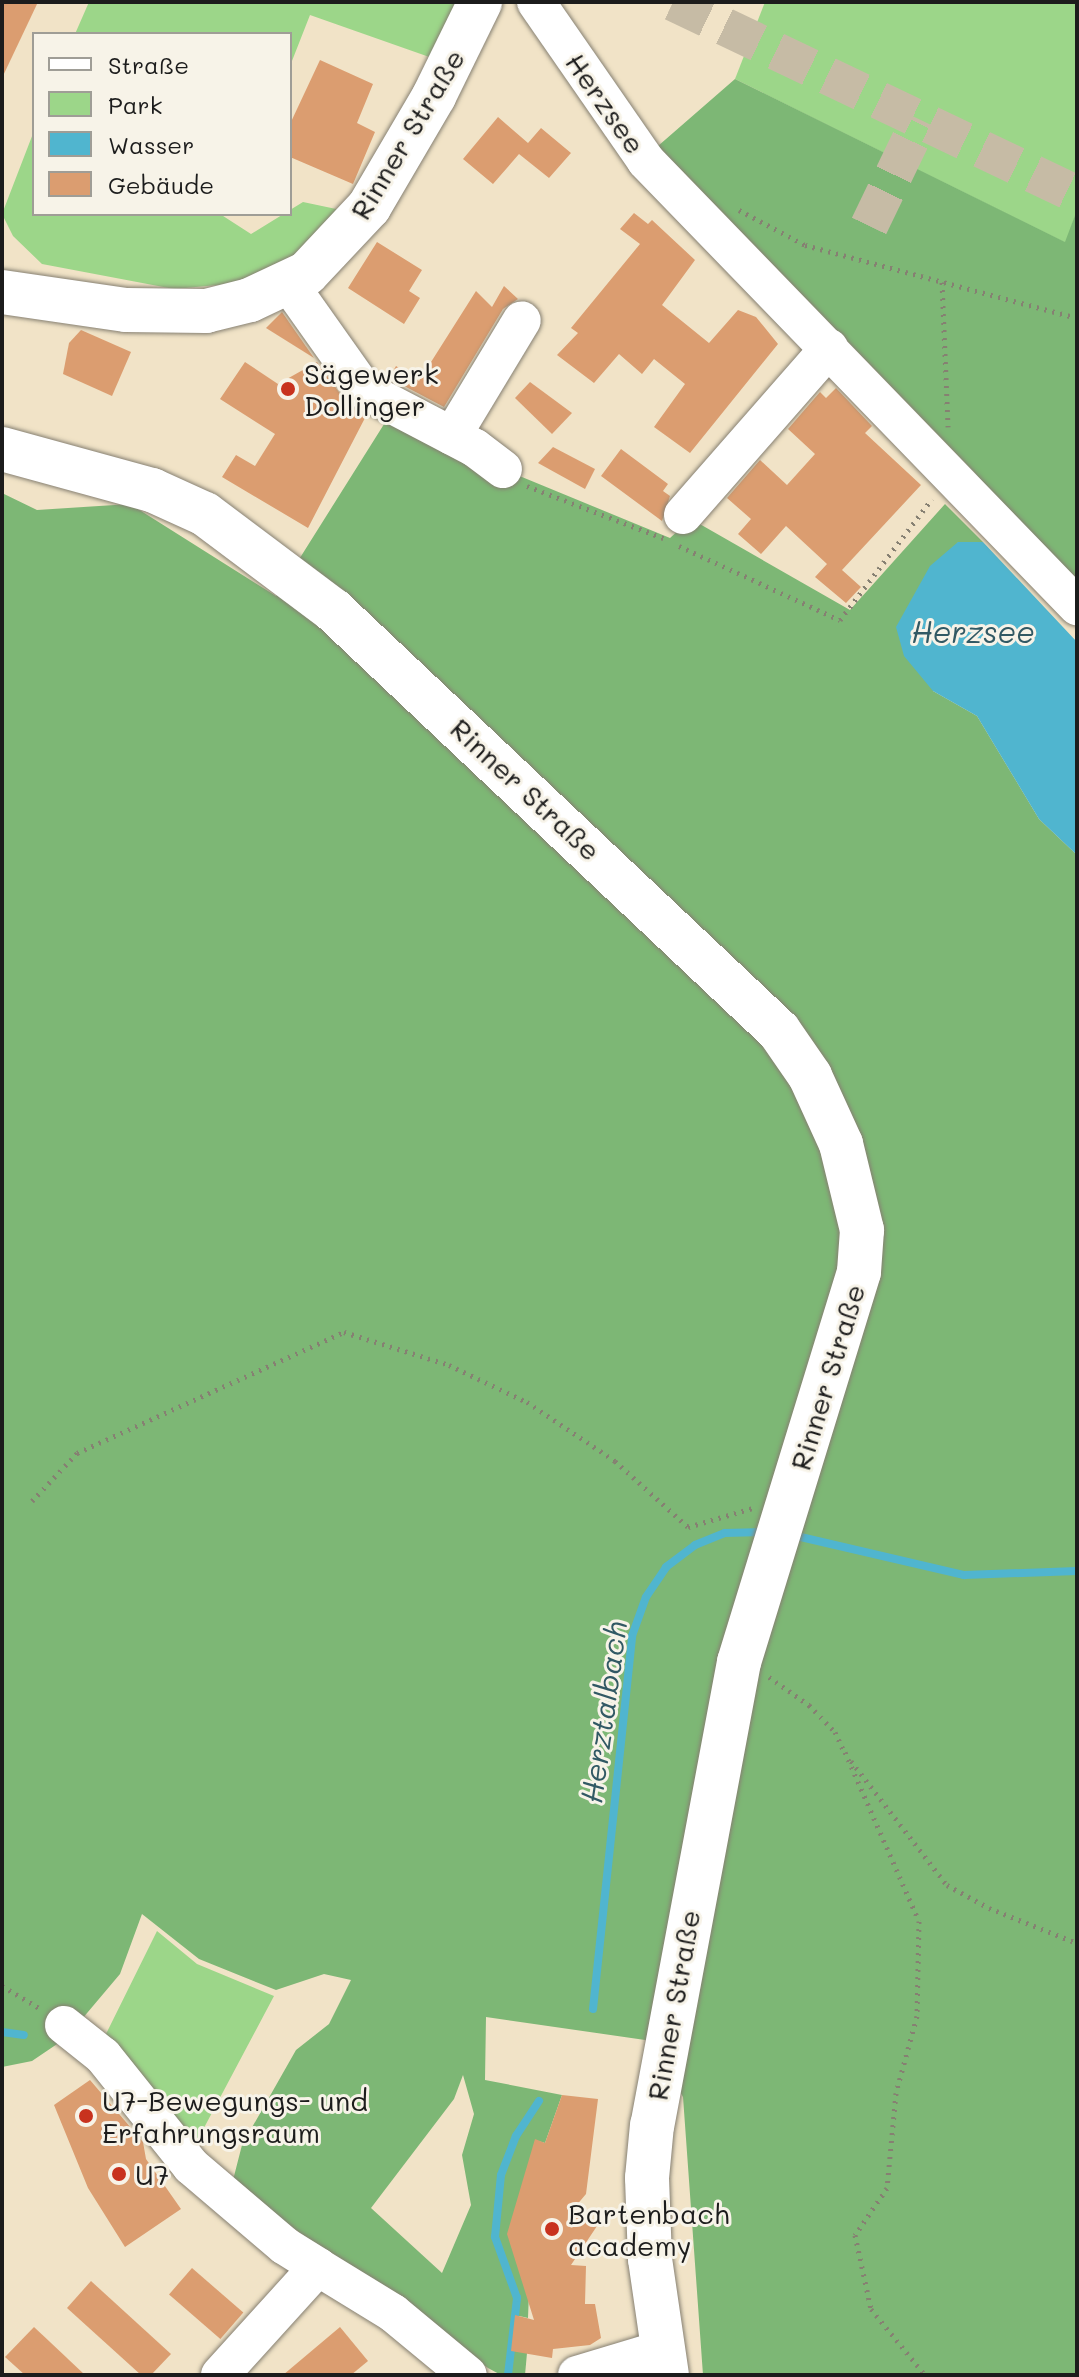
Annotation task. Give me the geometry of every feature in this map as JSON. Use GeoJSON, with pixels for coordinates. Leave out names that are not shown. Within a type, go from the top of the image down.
{"type":"FeatureCollection","features":[{"type":"Feature","properties":{"kind":"main road","name":"Rinner Straße"},"geometry":{"type":"LineString","coordinates":[[2,292],[169,313],[206,311],[289,284],[327,255],[369,207],[434,96],[480,2]]}},
{"type":"Feature","properties":{"kind":"main road","name":"Rinner Straße"},"geometry":{"type":"LineString","coordinates":[[2,449],[152,490],[205,514],[333,610],[779,1031],[810,1076],[841,1144],[862,1230],[849,1313],[739,1662],[652,2125],[647,2178],[650,2259],[663,2363]]}},
{"type":"Feature","properties":{"kind":"street","name":"Herzsee"},"geometry":{"type":"LineString","coordinates":[[536,2],[646,161],[1077,606]]}},
{"type":"Feature","properties":{"kind":"street"},"geometry":{"type":"LineString","coordinates":[[289,284],[364,390],[452,436],[503,469]]}},
{"type":"Feature","properties":{"kind":"street"},"geometry":{"type":"LineString","coordinates":[[452,436],[522,320]]}},
{"type":"Feature","properties":{"kind":"street"},"geometry":{"type":"LineString","coordinates":[[683,515],[829,348]]}},
{"type":"Feature","properties":{"kind":"street"},"geometry":{"type":"LineString","coordinates":[[64,2025],[103,2056],[191,2166],[285,2246],[393,2313],[468,2375]]}},
{"type":"Feature","properties":{"kind":"street"},"geometry":{"type":"LineString","coordinates":[[220,2375],[318,2267]]}},
{"type":"Feature","properties":{"kind":"street"},"geometry":{"type":"LineString","coordinates":[[577,2375],[663,2363]]}},
{"type":"Feature","properties":{"kind":"path"},"geometry":{"type":"LineString","coordinates":[[725,203],[805,245],[1077,318]]}},
{"type":"Feature","properties":{"kind":"path"},"geometry":{"type":"LineString","coordinates":[[503,469],[531,489],[664,539],[840,620],[951,473],[942,282]]}},
{"type":"Feature","properties":{"kind":"path"},"geometry":{"type":"LineString","coordinates":[[32,1501],[77,1453],[344,1332],[449,1365],[527,1402],[602,1453],[688,1527],[781,1521]]}},
{"type":"Feature","properties":{"kind":"path"},"geometry":{"type":"LineString","coordinates":[[739,1662],[809,1705],[947,1885],[989,1908],[1077,1943]]}},
{"type":"Feature","properties":{"kind":"path"},"geometry":{"type":"LineString","coordinates":[[845,1752],[919,1921],[917,2016],[896,2093],[887,2188],[855,2235],[871,2309],[925,2375]]}},
{"type":"Feature","properties":{"kind":"path"},"geometry":{"type":"LineString","coordinates":[[2,1986],[64,2025]]}},
{"type":"Feature","properties":{"kind":"green space"},"geometry":{"type":"Polygon","coordinates":[[[89,2],[462,2],[435,59],[310,15],[292,61],[292,32],[76,32],[89,2]]]}},
{"type":"Feature","properties":{"kind":"green space"},"geometry":{"type":"Polygon","coordinates":[[[765,2],[1077,2],[1077,210],[1066,243],[735,79],[765,2]]]}},
{"type":"Feature","properties":{"kind":"green space"},"geometry":{"type":"Polygon","coordinates":[[[735,79],[1065,242],[1077,210],[1077,594],[974,472],[658,146],[735,79]]]}},
{"type":"Feature","properties":{"kind":"green space"},"geometry":{"type":"Polygon","coordinates":[[[32,136],[32,216],[223,216],[251,234],[280,216],[292,216],[292,209],[303,202],[374,217],[272,280],[174,289],[42,264],[13,236],[2,214],[32,136]]]}},
{"type":"Feature","properties":{"kind":"green space"},"geometry":{"type":"Polygon","coordinates":[[[386,421],[670,538],[691,519],[850,610],[945,504],[983,542],[958,542],[933,691],[977,716],[1039,819],[1077,855],[1077,2375],[703,2375],[683,2097],[652,2041],[486,2017],[485,2080],[562,2095],[545,2143],[535,2140],[528,2318],[515,2315],[527,2353],[525,2375],[501,2375],[488,2368],[232,2184],[242,2145],[296,2050],[329,2024],[351,1980],[324,1974],[276,1990],[199,1959],[142,1914],[120,1974],[66,2038],[32,2061],[2,2067],[2,493],[37,510],[130,504],[276,596],[386,421]],[[463,2075],[454,2099],[371,2208],[442,2273],[471,2205],[462,2155],[474,2114],[463,2075]]]}},
{"type":"Feature","properties":{"kind":"green space"},"geometry":{"type":"Polygon","coordinates":[[[157,1931],[197,1964],[274,1996],[197,2141],[105,2036],[157,1931]]]}},
{"type":"Feature","properties":{"kind":"water","name":"Herzsee"},"geometry":{"type":"Polygon","coordinates":[[[958,542],[983,542],[1077,642],[1077,855],[1039,819],[977,716],[933,691],[904,656],[896,627],[930,566],[958,542]]]}},
{"type":"Feature","properties":{"kind":"building"},"geometry":{"type":"Polygon","coordinates":[[[2,2],[38,2],[2,78],[2,2]]]}},
{"type":"Feature","properties":{"kind":"building"},"geometry":{"type":"Polygon","coordinates":[[[320,60],[373,84],[357,123],[375,132],[353,184],[292,158],[292,120],[320,60]]]}},
{"type":"Feature","properties":{"kind":"building"},"geometry":{"type":"Polygon","coordinates":[[[498,117],[528,143],[541,128],[571,153],[549,178],[519,154],[493,184],[463,159],[498,117]]]}},
{"type":"Feature","properties":{"kind":"building"},"geometry":{"type":"Polygon","coordinates":[[[634,213],[648,224],[652,220],[695,260],[662,305],[709,343],[738,310],[756,317],[778,344],[690,453],[654,427],[685,384],[654,359],[642,374],[619,354],[594,383],[557,355],[578,333],[571,328],[640,244],[620,229],[634,213]]]}},
{"type":"Feature","properties":{"kind":"building"},"geometry":{"type":"Polygon","coordinates":[[[377,242],[422,270],[409,291],[420,298],[404,324],[348,288],[377,242]]]}},
{"type":"Feature","properties":{"kind":"building"},"geometry":{"type":"Polygon","coordinates":[[[504,286],[518,299],[503,309],[444,407],[389,378],[396,366],[419,381],[476,291],[492,307],[504,286]]]}},
{"type":"Feature","properties":{"kind":"building"},"geometry":{"type":"Polygon","coordinates":[[[282,312],[314,358],[266,328],[282,312]]]}},
{"type":"Feature","properties":{"kind":"building"},"geometry":{"type":"Polygon","coordinates":[[[81,330],[131,352],[112,396],[63,374],[69,343],[81,330]]]}},
{"type":"Feature","properties":{"kind":"building","name":"Sägewerk Dollinger"},"geometry":{"type":"Polygon","coordinates":[[[245,362],[278,384],[317,362],[347,403],[366,416],[308,528],[222,477],[236,455],[255,466],[275,434],[220,399],[245,362]]]}},
{"type":"Feature","properties":{"kind":"building"},"geometry":{"type":"Polygon","coordinates":[[[530,382],[572,413],[552,434],[515,398],[530,382]]]}},
{"type":"Feature","properties":{"kind":"building"},"geometry":{"type":"Polygon","coordinates":[[[836,388],[872,426],[865,433],[921,485],[842,570],[861,587],[846,603],[815,577],[827,564],[786,526],[761,554],[738,534],[751,519],[727,498],[760,460],[787,485],[815,454],[788,429],[820,392],[826,398],[836,388]]]}},
{"type":"Feature","properties":{"kind":"building"},"geometry":{"type":"Polygon","coordinates":[[[553,447],[595,469],[585,489],[538,463],[553,447]]]}},
{"type":"Feature","properties":{"kind":"building"},"geometry":{"type":"Polygon","coordinates":[[[621,449],[668,484],[663,491],[670,496],[662,521],[601,476],[621,449]]]}},
{"type":"Feature","properties":{"kind":"building","name":"U7"},"geometry":{"type":"Polygon","coordinates":[[[90,2080],[143,2142],[146,2159],[181,2209],[125,2247],[88,2188],[54,2105],[90,2080]]]}},
{"type":"Feature","properties":{"kind":"building","name":"Bartenbach academy"},"geometry":{"type":"Polygon","coordinates":[[[562,2095],[598,2099],[586,2194],[575,2207],[599,2223],[571,2265],[586,2266],[585,2304],[595,2304],[601,2338],[590,2345],[553,2349],[552,2358],[511,2351],[515,2315],[534,2320],[507,2234],[535,2139],[545,2143],[562,2095]]]}},
{"type":"Feature","properties":{"kind":"building"},"geometry":{"type":"Polygon","coordinates":[[[192,2268],[243,2313],[220,2339],[169,2294],[192,2268]]]}},
{"type":"Feature","properties":{"kind":"building"},"geometry":{"type":"Polygon","coordinates":[[[91,2281],[171,2354],[151,2375],[141,2375],[67,2308],[91,2281]]]}},
{"type":"Feature","properties":{"kind":"building"},"geometry":{"type":"Polygon","coordinates":[[[34,2327],[85,2375],[25,2375],[5,2357],[34,2327]]]}},
{"type":"Feature","properties":{"kind":"building"},"geometry":{"type":"Polygon","coordinates":[[[340,2327],[368,2361],[351,2375],[283,2375],[340,2327]]]}},
{"type":"Feature","properties":{"kind":"waterway","name":"Herztalbach"},"geometry":{"type":"LineString","coordinates":[[593,2009],[632,1636],[646,1597],[666,1567],[695,1545],[725,1533],[766,1532]]}},
{"type":"Feature","properties":{"kind":"waterway","name":"Herztalbach"},"geometry":{"type":"LineString","coordinates":[[792,1535],[964,1575],[1077,1571]]}},
{"type":"Feature","properties":{"kind":"waterway"},"geometry":{"type":"LineString","coordinates":[[2,2032],[24,2035]]}},
{"type":"Feature","properties":{"kind":"waterway","name":"Herztalbach"},"geometry":{"type":"LineString","coordinates":[[508,2375],[517,2298],[495,2237],[501,2175],[516,2136],[539,2101]]}},
{"type":"Feature","properties":{"kind":"tunnel"},"geometry":{"type":"LineString","coordinates":[[673,2],[1077,195]]}},
{"type":"Feature","properties":{"kind":"tunnel"},"geometry":{"type":"LineString","coordinates":[[869,226],[920,120]]}},
{"type":"Feature","properties":{"kind":"place","name":"Sägewerk Dollinger"},"geometry":{"type":"Point","coordinates":[288,389]}},
{"type":"Feature","properties":{"kind":"place","name":"U7-Bewegungs- und Erfahrungsraum"},"geometry":{"type":"Point","coordinates":[86,2116]}},
{"type":"Feature","properties":{"kind":"place","name":"U7"},"geometry":{"type":"Point","coordinates":[119,2174]}},
{"type":"Feature","properties":{"kind":"place","name":"Bartenbach academy"},"geometry":{"type":"Point","coordinates":[552,2229]}}]}
